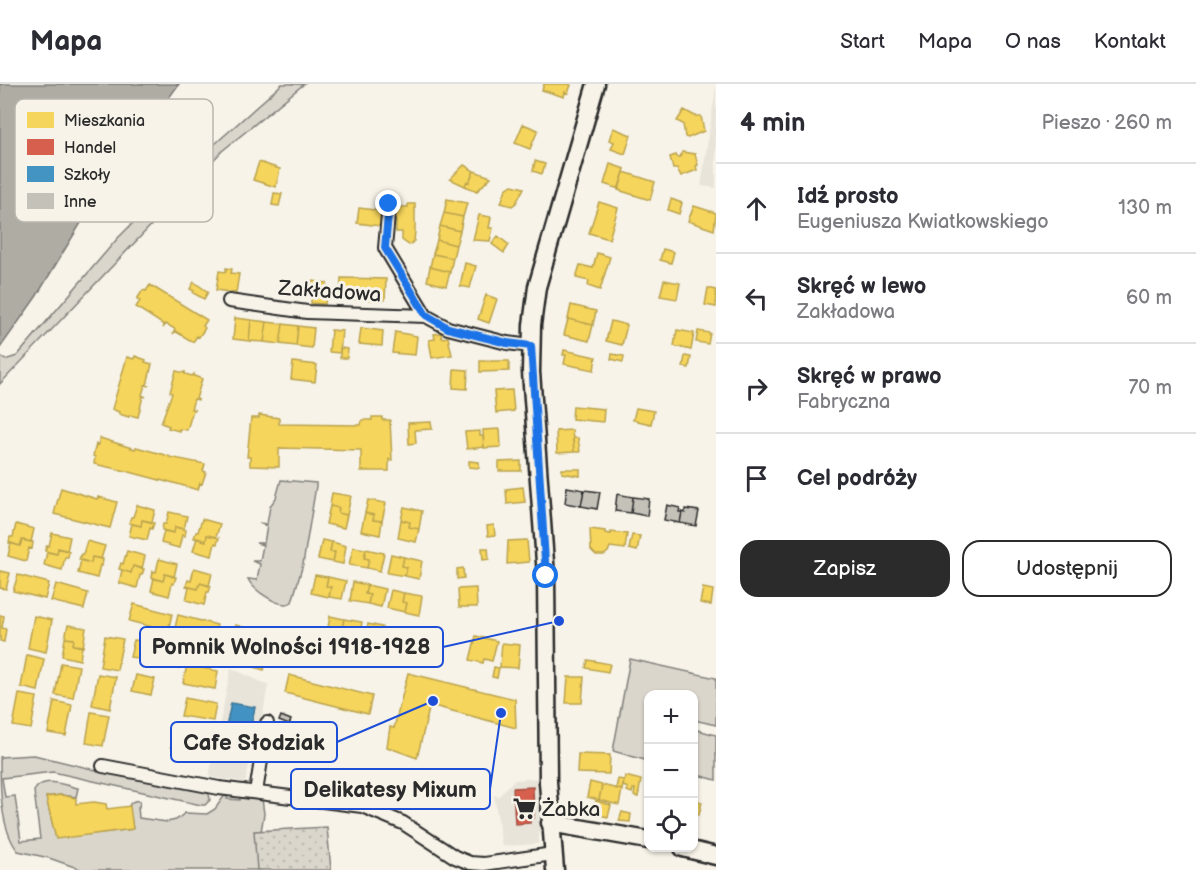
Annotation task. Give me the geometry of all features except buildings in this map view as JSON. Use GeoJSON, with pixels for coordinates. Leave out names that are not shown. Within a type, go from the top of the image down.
{"type":"FeatureCollection","features":[{"type":"Feature","properties":{"kind":"street"},"geometry":{"type":"LineString","coordinates":[[103,766],[219,788],[362,806],[403,823],[455,857],[470,863],[554,862],[550,823],[546,576],[531,346],[533,306],[596,84]]}},
{"type":"Feature","properties":{"kind":"street"},"geometry":{"type":"LineString","coordinates":[[389,204],[385,248],[426,315]]}},
{"type":"Feature","properties":{"kind":"street","name":"Zakładowa"},"geometry":{"type":"LineString","coordinates":[[229,301],[307,312],[426,315],[448,328],[507,343],[531,346]]}},
{"type":"Feature","properties":{"kind":"street"},"geometry":{"type":"LineString","coordinates":[[256,792],[267,723]]}},
{"type":"Feature","properties":{"kind":"street"},"geometry":{"type":"LineString","coordinates":[[550,823],[644,839]]}},
{"type":"Feature","properties":{"kind":"street"},"geometry":{"type":"LineString","coordinates":[[698,852],[716,856]]}},
{"type":"Feature","properties":{"kind":"shaded area"},"geometry":{"type":"Polygon","coordinates":[[[0,84],[179,84],[168,99],[15,99],[15,222],[82,222],[36,297],[0,348],[0,84]]]}},
{"type":"Feature","properties":{"kind":"shaded area"},"geometry":{"type":"Polygon","coordinates":[[[282,84],[304,84],[213,160],[213,146],[282,84]]]}},
{"type":"Feature","properties":{"kind":"shaded area"},"geometry":{"type":"Polygon","coordinates":[[[716,87],[716,188],[701,186],[716,87]]]}},
{"type":"Feature","properties":{"kind":"shaded area"},"geometry":{"type":"Polygon","coordinates":[[[134,222],[154,222],[0,384],[0,355],[5,360],[17,356],[134,222]]]}},
{"type":"Feature","properties":{"kind":"shaded area"},"geometry":{"type":"Polygon","coordinates":[[[281,480],[316,483],[303,564],[292,602],[287,604],[268,598],[248,579],[257,580],[260,564],[252,561],[260,561],[263,545],[256,543],[264,543],[267,526],[259,523],[267,524],[270,506],[276,498],[281,480]]]}},
{"type":"Feature","properties":{"kind":"shaded area"},"geometry":{"type":"Polygon","coordinates":[[[630,659],[716,678],[716,725],[698,721],[698,690],[644,690],[644,760],[613,751],[630,659]]]}},
{"type":"Feature","properties":{"kind":"shaded area"},"geometry":{"type":"Polygon","coordinates":[[[231,668],[268,685],[254,763],[250,762],[245,782],[209,777],[231,668]]]}},
{"type":"Feature","properties":{"kind":"shaded area"},"geometry":{"type":"Polygon","coordinates":[[[698,730],[716,735],[716,780],[698,775],[698,730]]]}},
{"type":"Feature","properties":{"kind":"shaded area"},"geometry":{"type":"Polygon","coordinates":[[[34,755],[205,792],[209,794],[210,800],[205,805],[201,805],[53,772],[2,778],[5,797],[15,796],[21,841],[40,839],[34,791],[38,786],[48,782],[78,788],[76,797],[61,795],[46,797],[56,838],[133,829],[129,806],[135,801],[140,801],[139,818],[167,822],[176,820],[185,813],[207,814],[215,809],[225,795],[227,799],[240,800],[240,797],[262,799],[264,814],[260,837],[261,870],[83,870],[49,858],[18,851],[12,842],[4,819],[0,757],[34,755]]]}},
{"type":"Feature","properties":{"kind":"shaded area"},"geometry":{"type":"Polygon","coordinates":[[[540,778],[541,819],[538,844],[502,846],[494,795],[498,797],[514,780],[540,778]]]}},
{"type":"Feature","properties":{"kind":"shaded area"},"geometry":{"type":"Polygon","coordinates":[[[327,827],[331,870],[257,870],[254,831],[327,827]]]}},
{"type":"Feature","properties":{"kind":"place","name":"Pomnik Wolności 1918-1928"},"geometry":{"type":"Point","coordinates":[559,621]}},
{"type":"Feature","properties":{"kind":"place","name":"Cafe Słodziak"},"geometry":{"type":"Point","coordinates":[433,701]}},
{"type":"Feature","properties":{"kind":"place","name":"Delikatesy Mixum"},"geometry":{"type":"Point","coordinates":[501,713]}},
{"type":"Feature","properties":{"kind":"place","name":"Żabka"},"geometry":{"type":"Point","coordinates":[524,809]}},
{"type":"Feature","properties":{"kind":"route"},"geometry":{"type":"LineString","coordinates":[[389,204],[385,248],[422,305],[426,315],[448,328],[507,343],[531,346],[546,576]]}}]}
